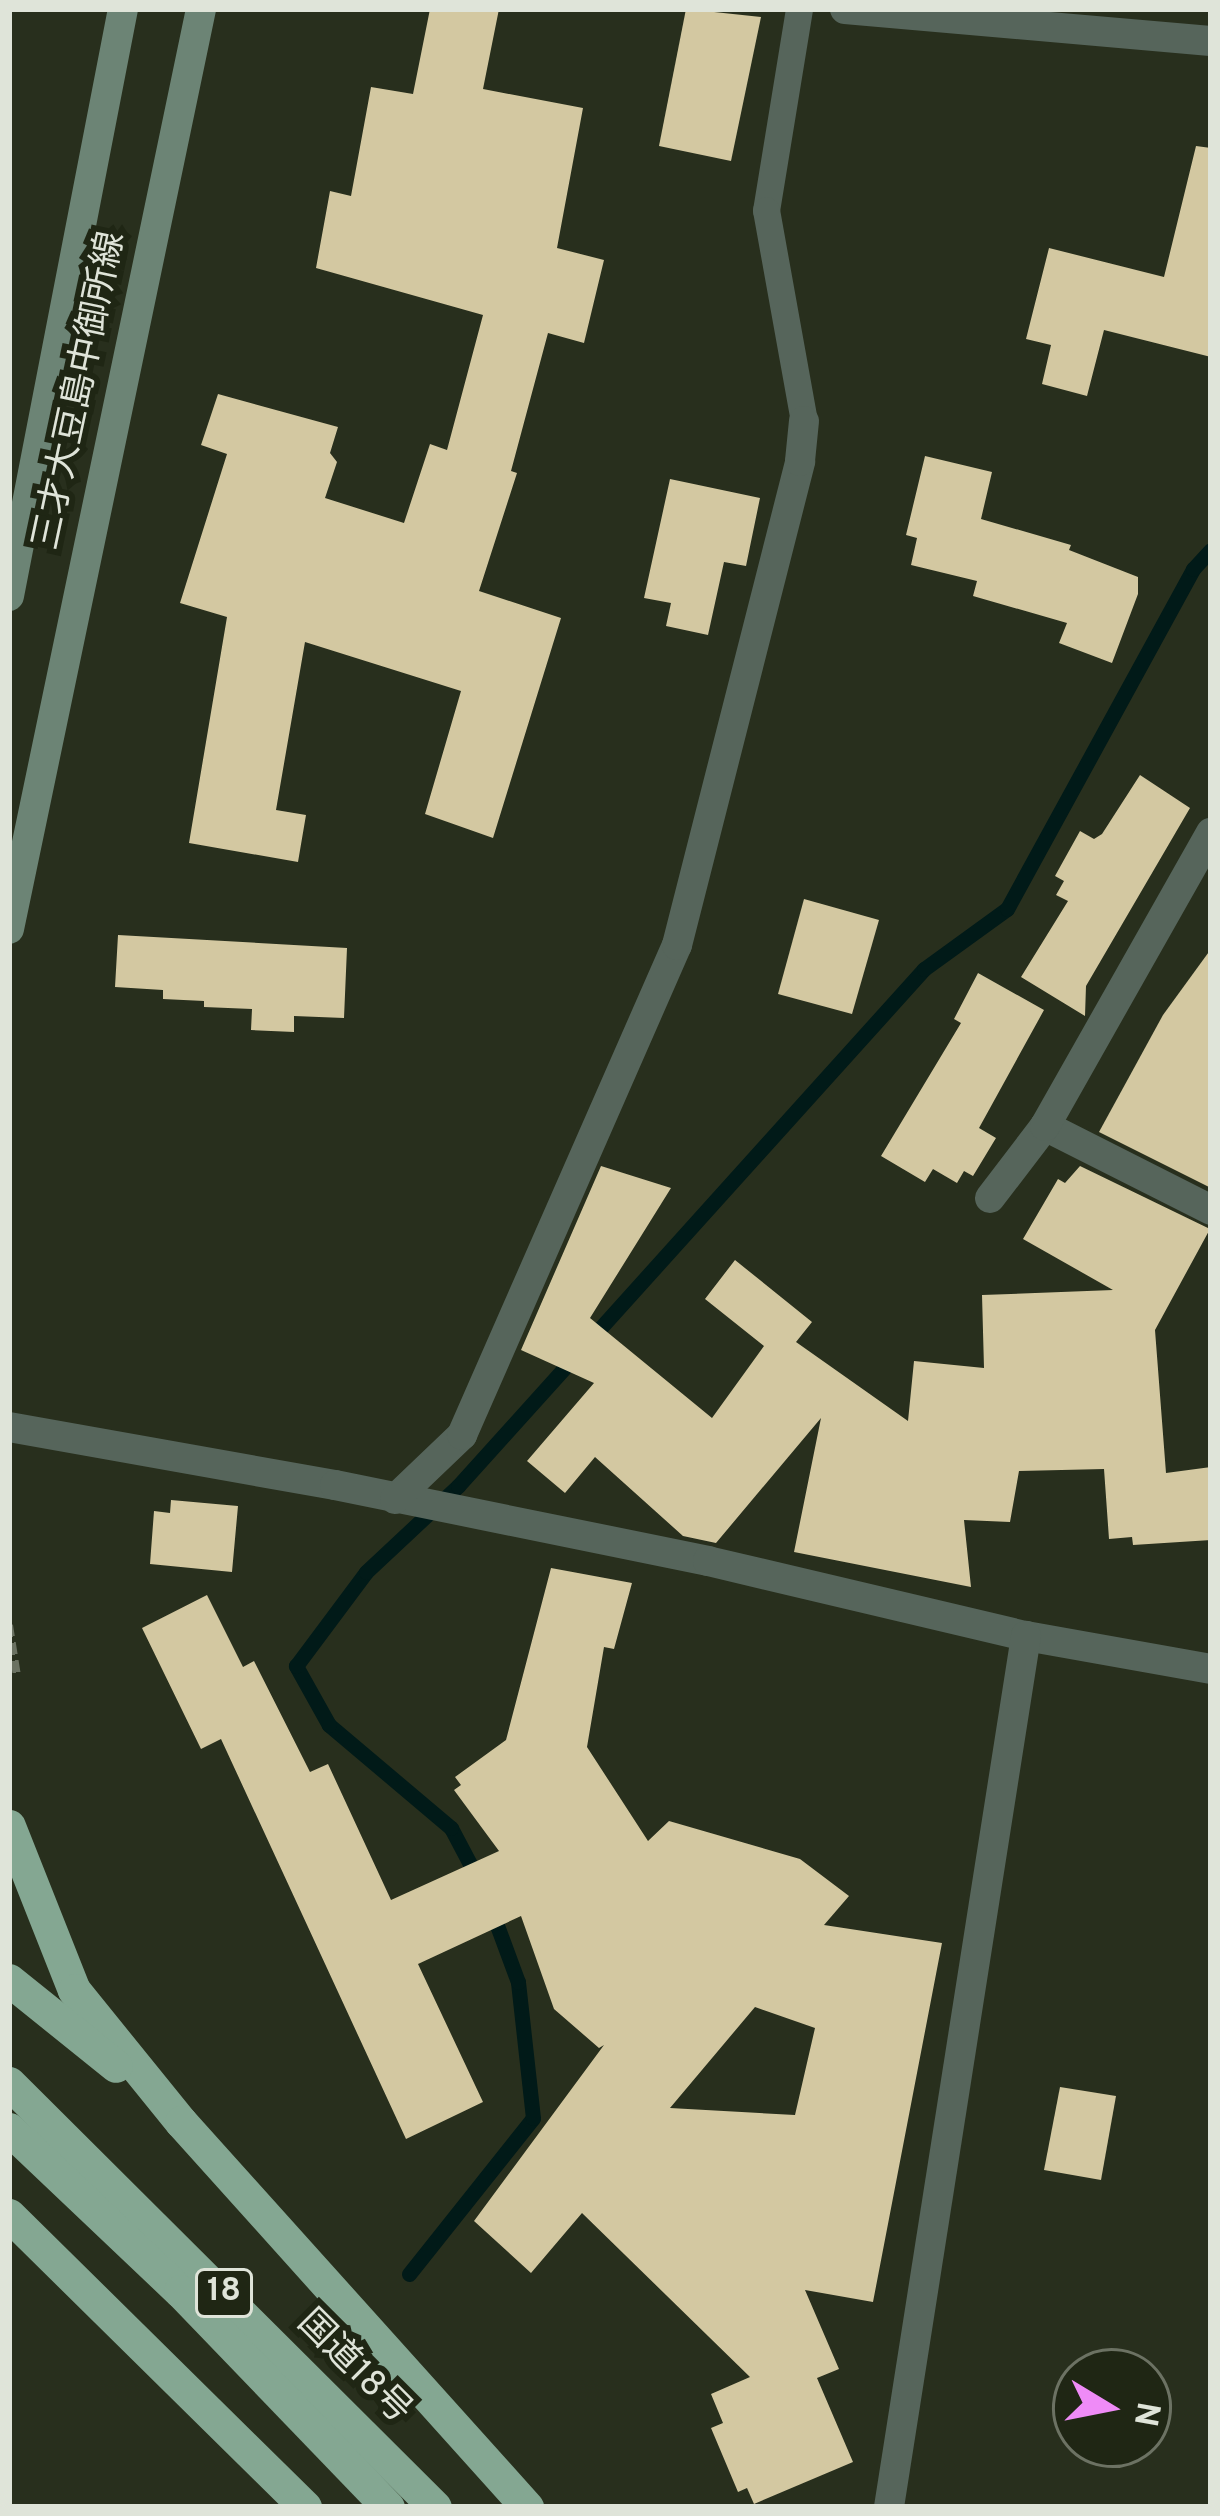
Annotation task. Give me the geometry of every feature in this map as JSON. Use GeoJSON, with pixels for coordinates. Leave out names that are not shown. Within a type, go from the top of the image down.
{"type":"FeatureCollection","features":[{"type":"Feature","properties":{"kind":"highway","name":"18"},"geometry":{"type":"LineString","coordinates":[[9,1826],[74,1990],[181,2122],[527,2507]]}},
{"type":"Feature","properties":{"kind":"highway","name":"18"},"geometry":{"type":"LineString","coordinates":[[9,1980],[181,2122]]}},
{"type":"Feature","properties":{"kind":"highway","name":"国道18号"},"geometry":{"type":"LineString","coordinates":[[9,2083],[435,2507]]}},
{"type":"Feature","properties":{"kind":"highway","name":"国道18号"},"geometry":{"type":"LineString","coordinates":[[9,2129],[180,2291],[388,2507]]}},
{"type":"Feature","properties":{"kind":"highway","name":"18"},"geometry":{"type":"LineString","coordinates":[[9,2215],[23,2236],[305,2507]]}},
{"type":"Feature","properties":{"kind":"main road","name":"三才大豆島中御所線"},"geometry":{"type":"LineString","coordinates":[[9,596],[122,9]]}},
{"type":"Feature","properties":{"kind":"main road","name":"三才大豆島中御所線"},"geometry":{"type":"LineString","coordinates":[[9,929],[201,9]]}},
{"type":"Feature","properties":{"kind":"street"},"geometry":{"type":"LineString","coordinates":[[845,9],[1211,41]]}},
{"type":"Feature","properties":{"kind":"street"},"geometry":{"type":"LineString","coordinates":[[406,1502],[462,1435],[677,945],[800,461],[804,421]]}},
{"type":"Feature","properties":{"kind":"street"},"geometry":{"type":"LineString","coordinates":[[990,1198],[1045,1126],[1211,833]]}},
{"type":"Feature","properties":{"kind":"street"},"geometry":{"type":"LineString","coordinates":[[1045,1126],[1211,1210]]}},
{"type":"Feature","properties":{"kind":"street"},"geometry":{"type":"LineString","coordinates":[[9,1426],[460,1512],[707,1562],[1026,1636],[1211,1669]]}},
{"type":"Feature","properties":{"kind":"street"},"geometry":{"type":"LineString","coordinates":[[889,2507],[1026,1636]]}},
{"type":"Feature","properties":{"kind":"lane"},"geometry":{"type":"LineString","coordinates":[[799,9],[766,210],[804,421]]}},
{"type":"Feature","properties":{"kind":"path"},"geometry":{"type":"LineString","coordinates":[[9,1625],[16,1676]]}},
{"type":"Feature","properties":{"kind":"building"},"geometry":{"type":"Polygon","coordinates":[[[430,9],[499,9],[483,89],[583,108],[557,248],[604,260],[584,343],[548,333],[511,471],[517,473],[479,591],[561,618],[493,838],[425,814],[461,691],[305,642],[276,810],[306,815],[298,862],[189,843],[227,617],[180,603],[227,454],[201,445],[218,394],[338,427],[330,453],[337,462],[325,498],[404,523],[430,444],[447,450],[483,315],[316,268],[330,191],[351,196],[371,87],[413,94],[430,9]]]}},
{"type":"Feature","properties":{"kind":"building"},"geometry":{"type":"Polygon","coordinates":[[[686,9],[761,17],[731,161],[659,146],[686,9]]]}},
{"type":"Feature","properties":{"kind":"building"},"geometry":{"type":"Polygon","coordinates":[[[1196,146],[1211,148],[1211,357],[1104,330],[1087,396],[1042,384],[1051,345],[1026,339],[1049,248],[1164,277],[1196,146]]]}},
{"type":"Feature","properties":{"kind":"building"},"geometry":{"type":"Polygon","coordinates":[[[925,456],[992,472],[981,519],[1071,545],[1069,550],[1138,577],[1138,594],[1112,663],[1059,643],[1067,623],[973,596],[977,581],[911,565],[917,538],[906,535],[925,456]]]}},
{"type":"Feature","properties":{"kind":"building"},"geometry":{"type":"Polygon","coordinates":[[[670,479],[760,498],[746,566],[724,562],[708,635],[666,626],[671,603],[644,598],[670,479]]]}},
{"type":"Feature","properties":{"kind":"building"},"geometry":{"type":"Polygon","coordinates":[[[1140,775],[1190,808],[1086,986],[1085,1016],[1021,977],[1068,901],[1056,895],[1064,881],[1055,876],[1080,831],[1094,839],[1102,834],[1140,775]]]}},
{"type":"Feature","properties":{"kind":"building"},"geometry":{"type":"Polygon","coordinates":[[[804,899],[879,920],[852,1014],[778,994],[804,899]]]}},
{"type":"Feature","properties":{"kind":"building"},"geometry":{"type":"Polygon","coordinates":[[[118,935],[347,948],[344,1018],[294,1016],[294,1032],[251,1030],[252,1009],[204,1007],[204,1001],[163,999],[163,990],[115,987],[118,935]]]}},
{"type":"Feature","properties":{"kind":"building"},"geometry":{"type":"Polygon","coordinates":[[[1211,949],[1211,1188],[1099,1132],[1163,1015],[1211,949]]]}},
{"type":"Feature","properties":{"kind":"building"},"geometry":{"type":"Polygon","coordinates":[[[978,973],[1044,1010],[979,1128],[996,1138],[973,1176],[964,1171],[957,1183],[933,1169],[925,1182],[881,1156],[961,1023],[954,1019],[978,973]]]}},
{"type":"Feature","properties":{"kind":"building"},"geometry":{"type":"Polygon","coordinates":[[[601,1166],[671,1188],[590,1318],[712,1418],[764,1346],[705,1299],[735,1260],[812,1322],[796,1342],[908,1421],[914,1361],[984,1368],[982,1295],[1113,1290],[1023,1239],[1058,1179],[1065,1183],[1080,1166],[1210,1229],[1155,1330],[1166,1473],[1211,1467],[1211,1540],[1133,1545],[1132,1537],[1109,1539],[1104,1469],[1019,1471],[1010,1522],[964,1520],[971,1587],[794,1552],[821,1418],[716,1543],[683,1536],[595,1457],[565,1493],[527,1461],[594,1383],[521,1350],[601,1166]]]}},
{"type":"Feature","properties":{"kind":"building"},"geometry":{"type":"Polygon","coordinates":[[[171,1500],[238,1506],[232,1572],[150,1564],[154,1511],[170,1513],[171,1500]]]}},
{"type":"Feature","properties":{"kind":"building"},"geometry":{"type":"Polygon","coordinates":[[[551,1568],[632,1583],[614,1649],[604,1647],[587,1747],[648,1841],[669,1821],[800,1859],[849,1896],[824,1925],[942,1943],[873,2302],[805,2290],[839,2369],[817,2378],[853,2462],[754,2504],[747,2488],[738,2492],[711,2428],[723,2423],[711,2394],[750,2377],[582,2213],[531,2273],[474,2221],[604,2045],[599,2048],[554,2009],[521,1916],[418,1964],[483,2102],[406,2139],[221,1739],[201,1749],[142,1628],[207,1595],[243,1667],[254,1661],[310,1772],[328,1764],[391,1900],[499,1851],[454,1790],[461,1785],[455,1777],[506,1740],[551,1568]],[[755,2007],[670,2108],[795,2115],[815,2028],[755,2007]]]}},
{"type":"Feature","properties":{"kind":"building"},"geometry":{"type":"Polygon","coordinates":[[[1060,2087],[1116,2096],[1101,2180],[1044,2170],[1060,2087]]]}},
{"type":"Feature","properties":{"kind":"waterway"},"geometry":{"type":"LineString","coordinates":[[479,1881],[451,1828],[329,1725],[296,1666],[366,1572],[458,1486],[924,969],[1007,909],[1193,569],[1211,550]]}},
{"type":"Feature","properties":{"kind":"waterway"},"geometry":{"type":"LineString","coordinates":[[409,2274],[533,2118],[518,1982],[491,1909]]}}]}
